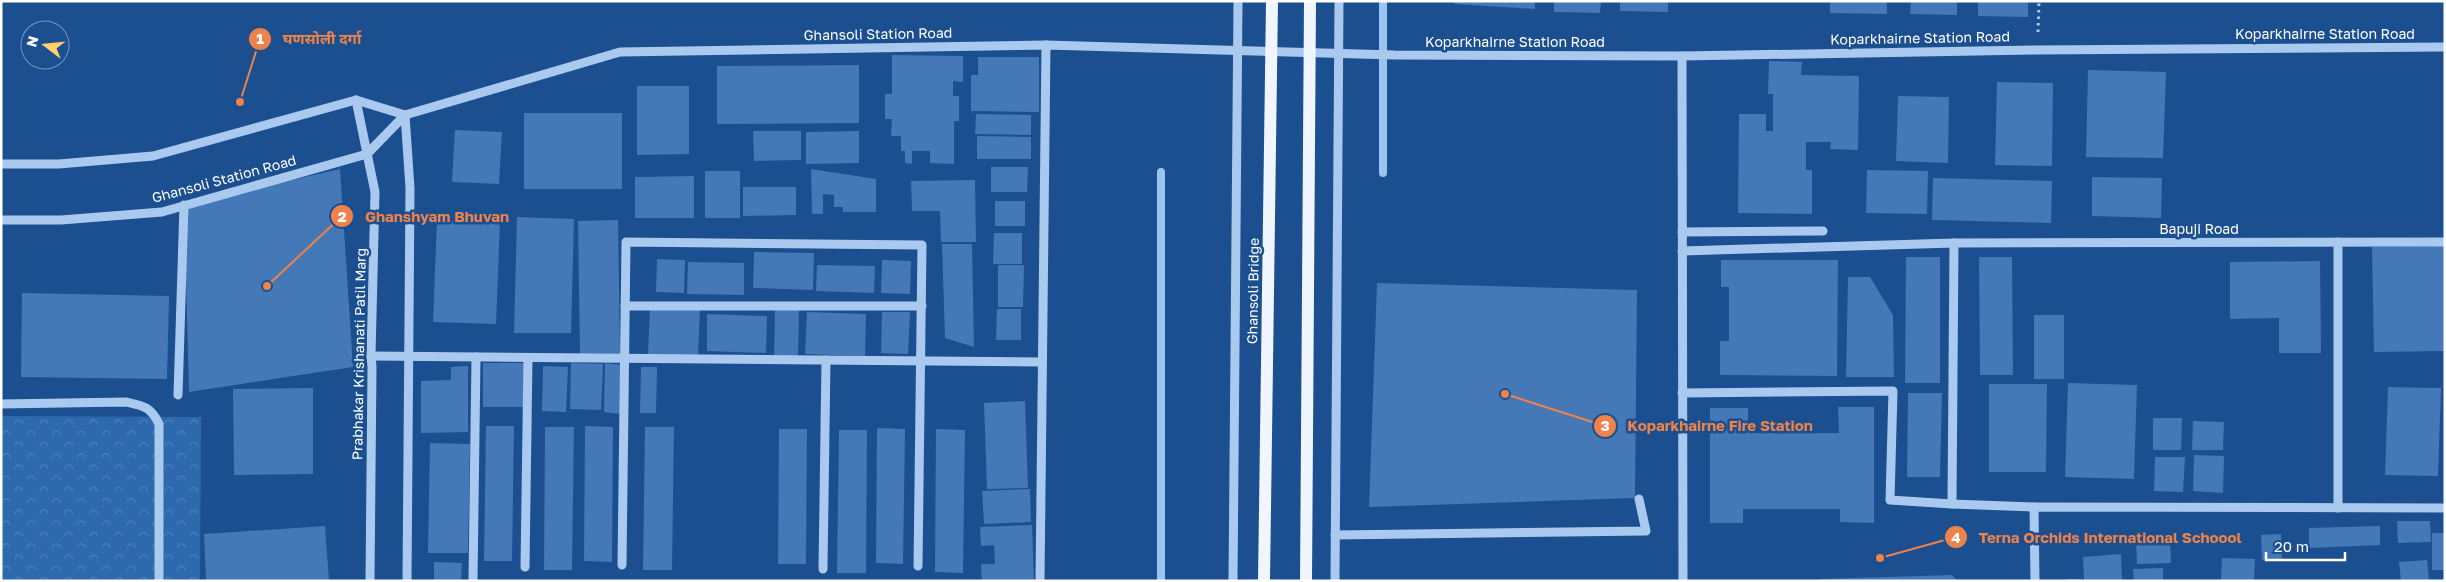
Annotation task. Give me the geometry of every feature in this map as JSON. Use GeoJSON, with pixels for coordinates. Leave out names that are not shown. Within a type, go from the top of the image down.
{"type":"FeatureCollection","features":[{"type":"Feature","properties":{"kind":"main road","name":"Ghansoli Bridge"},"geometry":{"type":"LineString","coordinates":[[1264,581],[1272,1]]}},
{"type":"Feature","properties":{"kind":"main road"},"geometry":{"type":"LineString","coordinates":[[1306,581],[1310,1]]}},
{"type":"Feature","properties":{"kind":"street"},"geometry":{"type":"LineString","coordinates":[[1233,581],[1238,1]]}},
{"type":"Feature","properties":{"kind":"street"},"geometry":{"type":"LineString","coordinates":[[1335,581],[1339,1]]}},
{"type":"Feature","properties":{"kind":"street"},"geometry":{"type":"LineString","coordinates":[[1040,581],[1046,45]]}},
{"type":"Feature","properties":{"kind":"street","name":"Ghansoli Station Road"},"geometry":{"type":"LineString","coordinates":[[1,220],[61,220],[153,212],[184,205],[367,154],[405,115],[620,52],[1046,45],[1360,54]]}},
{"type":"Feature","properties":{"kind":"street","name":"Koparkhairne Station Road"},"geometry":{"type":"LineString","coordinates":[[1360,54],[1682,56],[2038,50],[2445,47]]}},
{"type":"Feature","properties":{"kind":"street"},"geometry":{"type":"LineString","coordinates":[[1682,56],[1683,581]]}},
{"type":"Feature","properties":{"kind":"street"},"geometry":{"type":"LineString","coordinates":[[1,164],[59,164],[153,156],[356,100],[405,115],[410,188],[407,581]]}},
{"type":"Feature","properties":{"kind":"street","name":"Prabhakar Krishanati Patil Marg"},"geometry":{"type":"LineString","coordinates":[[356,100],[375,192],[370,356],[372,376],[370,581]]}},
{"type":"Feature","properties":{"kind":"street"},"geometry":{"type":"LineString","coordinates":[[178,396],[184,205]]}},
{"type":"Feature","properties":{"kind":"street"},"geometry":{"type":"LineString","coordinates":[[1682,232],[1822,230]]}},
{"type":"Feature","properties":{"kind":"street"},"geometry":{"type":"LineString","coordinates":[[622,565],[626,242],[922,245],[918,566]]}},
{"type":"Feature","properties":{"kind":"street"},"geometry":{"type":"LineString","coordinates":[[2338,242],[2338,508]]}},
{"type":"Feature","properties":{"kind":"street","name":"Bapuji Road"},"geometry":{"type":"LineString","coordinates":[[1682,251],[1954,243],[2445,242]]}},
{"type":"Feature","properties":{"kind":"street"},"geometry":{"type":"LineString","coordinates":[[1952,504],[1954,243]]}},
{"type":"Feature","properties":{"kind":"street"},"geometry":{"type":"LineString","coordinates":[[625,306],[922,306]]}},
{"type":"Feature","properties":{"kind":"street"},"geometry":{"type":"LineString","coordinates":[[370,356],[1042,362]]}},
{"type":"Feature","properties":{"kind":"street"},"geometry":{"type":"LineString","coordinates":[[472,581],[476,357]]}},
{"type":"Feature","properties":{"kind":"street"},"geometry":{"type":"LineString","coordinates":[[525,567],[528,358]]}},
{"type":"Feature","properties":{"kind":"street"},"geometry":{"type":"LineString","coordinates":[[823,569],[826,360]]}},
{"type":"Feature","properties":{"kind":"street"},"geometry":{"type":"LineString","coordinates":[[1682,393],[1893,391],[1890,500],[2034,507],[2445,508]]}},
{"type":"Feature","properties":{"kind":"street"},"geometry":{"type":"LineString","coordinates":[[1,404],[126,402],[141,405],[153,411],[159,424],[159,581]]}},
{"type":"Feature","properties":{"kind":"street"},"geometry":{"type":"LineString","coordinates":[[1335,536],[1646,531],[1639,499]]}},
{"type":"Feature","properties":{"kind":"street"},"geometry":{"type":"LineString","coordinates":[[2034,507],[2034,581]]}},
{"type":"Feature","properties":{"kind":"path"},"geometry":{"type":"LineString","coordinates":[[2038,1],[2038,50]]}},
{"type":"Feature","properties":{"kind":"green space"},"geometry":{"type":"Polygon","coordinates":[[[1,416],[201,417],[200,581],[1,581],[1,416]]]}},
{"type":"Feature","properties":{"kind":"building"},"geometry":{"type":"Polygon","coordinates":[[[1455,1],[1535,1],[1535,9],[1455,4],[1455,1]]]}},
{"type":"Feature","properties":{"kind":"building"},"geometry":{"type":"Polygon","coordinates":[[[1554,1],[1601,1],[1600,13],[1554,12],[1554,1]]]}},
{"type":"Feature","properties":{"kind":"building"},"geometry":{"type":"Polygon","coordinates":[[[1620,1],[1668,1],[1668,12],[1620,11],[1620,1]]]}},
{"type":"Feature","properties":{"kind":"building"},"geometry":{"type":"Polygon","coordinates":[[[1830,1],[1887,1],[1887,14],[1830,13],[1830,1]]]}},
{"type":"Feature","properties":{"kind":"building"},"geometry":{"type":"Polygon","coordinates":[[[1911,1],[1957,1],[1957,15],[1910,14],[1911,1]]]}},
{"type":"Feature","properties":{"kind":"building"},"geometry":{"type":"Polygon","coordinates":[[[1978,1],[2028,1],[2028,17],[1978,16],[1978,1]]]}},
{"type":"Feature","properties":{"kind":"building"},"geometry":{"type":"Polygon","coordinates":[[[892,55],[963,56],[963,82],[953,81],[953,96],[959,96],[959,121],[954,121],[954,164],[930,163],[930,151],[912,151],[912,164],[905,163],[905,151],[901,151],[901,136],[891,136],[892,119],[885,119],[885,94],[892,94],[892,55]]]}},
{"type":"Feature","properties":{"kind":"building"},"geometry":{"type":"Polygon","coordinates":[[[978,57],[1039,57],[1039,112],[971,111],[971,75],[978,75],[978,57]]]}},
{"type":"Feature","properties":{"kind":"building"},"geometry":{"type":"Polygon","coordinates":[[[1769,61],[1802,62],[1801,75],[1859,76],[1858,150],[1830,149],[1831,142],[1806,142],[1806,170],[1812,170],[1812,214],[1738,213],[1739,114],[1766,114],[1766,131],[1773,131],[1773,94],[1768,94],[1769,61]]]}},
{"type":"Feature","properties":{"kind":"building"},"geometry":{"type":"Polygon","coordinates":[[[859,65],[859,123],[717,124],[717,66],[859,65]]]}},
{"type":"Feature","properties":{"kind":"building"},"geometry":{"type":"Polygon","coordinates":[[[2088,70],[2166,72],[2163,158],[2086,157],[2088,70]]]}},
{"type":"Feature","properties":{"kind":"building"},"geometry":{"type":"Polygon","coordinates":[[[1997,82],[2053,83],[2052,166],[1995,165],[1997,82]]]}},
{"type":"Feature","properties":{"kind":"building"},"geometry":{"type":"Polygon","coordinates":[[[637,86],[689,86],[689,154],[637,155],[637,86]]]}},
{"type":"Feature","properties":{"kind":"building"},"geometry":{"type":"Polygon","coordinates":[[[1898,96],[1949,97],[1948,163],[1896,161],[1898,96]]]}},
{"type":"Feature","properties":{"kind":"building"},"geometry":{"type":"Polygon","coordinates":[[[524,113],[622,113],[622,189],[524,189],[524,113]]]}},
{"type":"Feature","properties":{"kind":"building"},"geometry":{"type":"Polygon","coordinates":[[[976,114],[1031,115],[1031,135],[975,134],[976,114]]]}},
{"type":"Feature","properties":{"kind":"building"},"geometry":{"type":"Polygon","coordinates":[[[455,130],[502,132],[499,184],[452,182],[455,130]]]}},
{"type":"Feature","properties":{"kind":"building"},"geometry":{"type":"Polygon","coordinates":[[[753,131],[801,131],[801,160],[754,161],[753,131]]]}},
{"type":"Feature","properties":{"kind":"building"},"geometry":{"type":"Polygon","coordinates":[[[859,131],[859,163],[806,164],[806,132],[859,131]]]}},
{"type":"Feature","properties":{"kind":"building"},"geometry":{"type":"Polygon","coordinates":[[[977,136],[1031,137],[1031,159],[977,159],[977,136]]]}},
{"type":"Feature","properties":{"kind":"building"},"geometry":{"type":"Polygon","coordinates":[[[991,167],[1028,167],[1027,192],[991,192],[991,167]]]}},
{"type":"Feature","properties":{"kind":"building"},"geometry":{"type":"Polygon","coordinates":[[[340,169],[353,367],[189,392],[184,205],[340,169]]]}},
{"type":"Feature","properties":{"kind":"building"},"geometry":{"type":"Polygon","coordinates":[[[811,169],[876,179],[876,212],[843,212],[843,207],[834,207],[834,195],[823,194],[823,214],[812,214],[811,169]]]}},
{"type":"Feature","properties":{"kind":"building"},"geometry":{"type":"Polygon","coordinates":[[[1867,170],[1928,171],[1927,214],[1866,213],[1867,170]]]}},
{"type":"Feature","properties":{"kind":"building"},"geometry":{"type":"Polygon","coordinates":[[[705,171],[740,171],[740,218],[705,218],[705,171]]]}},
{"type":"Feature","properties":{"kind":"building"},"geometry":{"type":"Polygon","coordinates":[[[694,176],[694,218],[635,218],[635,177],[694,176]]]}},
{"type":"Feature","properties":{"kind":"building"},"geometry":{"type":"Polygon","coordinates":[[[2092,177],[2162,178],[2161,218],[2092,216],[2092,177]]]}},
{"type":"Feature","properties":{"kind":"building"},"geometry":{"type":"Polygon","coordinates":[[[1933,178],[2052,181],[2051,223],[1932,220],[1933,178]]]}},
{"type":"Feature","properties":{"kind":"building"},"geometry":{"type":"Polygon","coordinates":[[[975,180],[976,242],[941,242],[940,211],[912,211],[911,181],[975,180]]]}},
{"type":"Feature","properties":{"kind":"building"},"geometry":{"type":"Polygon","coordinates":[[[743,187],[796,187],[796,215],[743,216],[743,187]]]}},
{"type":"Feature","properties":{"kind":"building"},"geometry":{"type":"Polygon","coordinates":[[[995,201],[1025,201],[1025,226],[995,226],[995,201]]]}},
{"type":"Feature","properties":{"kind":"building"},"geometry":{"type":"Polygon","coordinates":[[[517,217],[574,219],[571,333],[514,333],[517,217]]]}},
{"type":"Feature","properties":{"kind":"building"},"geometry":{"type":"Polygon","coordinates":[[[437,220],[500,222],[496,324],[433,322],[437,220]]]}},
{"type":"Feature","properties":{"kind":"building"},"geometry":{"type":"Polygon","coordinates":[[[618,220],[620,354],[580,354],[578,221],[618,220]]]}},
{"type":"Feature","properties":{"kind":"building"},"geometry":{"type":"Polygon","coordinates":[[[994,233],[1022,233],[1022,264],[993,264],[994,233]]]}},
{"type":"Feature","properties":{"kind":"building"},"geometry":{"type":"Polygon","coordinates":[[[942,244],[972,244],[974,347],[945,338],[942,244]]]}},
{"type":"Feature","properties":{"kind":"building"},"geometry":{"type":"Polygon","coordinates":[[[2445,246],[2445,351],[2374,352],[2372,247],[2445,246]]]}},
{"type":"Feature","properties":{"kind":"building"},"geometry":{"type":"Polygon","coordinates":[[[754,252],[814,253],[813,290],[753,288],[754,252]]]}},
{"type":"Feature","properties":{"kind":"building"},"geometry":{"type":"Polygon","coordinates":[[[1906,257],[1940,257],[1940,383],[1905,383],[1906,257]]]}},
{"type":"Feature","properties":{"kind":"building"},"geometry":{"type":"Polygon","coordinates":[[[1979,257],[2012,257],[2013,375],[1980,375],[1979,257]]]}},
{"type":"Feature","properties":{"kind":"building"},"geometry":{"type":"Polygon","coordinates":[[[657,259],[685,260],[684,293],[656,292],[657,259]]]}},
{"type":"Feature","properties":{"kind":"building"},"geometry":{"type":"Polygon","coordinates":[[[882,260],[911,261],[910,294],[881,293],[882,260]]]}},
{"type":"Feature","properties":{"kind":"building"},"geometry":{"type":"Polygon","coordinates":[[[1721,260],[1838,260],[1837,376],[1720,375],[1720,341],[1729,341],[1729,287],[1721,287],[1721,260]]]}},
{"type":"Feature","properties":{"kind":"building"},"geometry":{"type":"Polygon","coordinates":[[[2320,261],[2321,353],[2279,353],[2279,318],[2230,319],[2230,262],[2320,261]]]}},
{"type":"Feature","properties":{"kind":"building"},"geometry":{"type":"Polygon","coordinates":[[[688,262],[744,263],[744,295],[687,294],[688,262]]]}},
{"type":"Feature","properties":{"kind":"building"},"geometry":{"type":"Polygon","coordinates":[[[817,265],[875,266],[874,293],[816,291],[817,265]]]}},
{"type":"Feature","properties":{"kind":"building"},"geometry":{"type":"Polygon","coordinates":[[[998,265],[1024,265],[1023,307],[998,307],[998,265]]]}},
{"type":"Feature","properties":{"kind":"building"},"geometry":{"type":"Polygon","coordinates":[[[1848,277],[1870,277],[1893,315],[1894,377],[1846,377],[1848,277]]]}},
{"type":"Feature","properties":{"kind":"building"},"geometry":{"type":"Polygon","coordinates":[[[1377,283],[1637,290],[1635,498],[1369,507],[1377,283]]]}},
{"type":"Feature","properties":{"kind":"building"},"geometry":{"type":"Polygon","coordinates":[[[22,293],[169,296],[167,379],[21,377],[22,293]]]}},
{"type":"Feature","properties":{"kind":"building"},"geometry":{"type":"Polygon","coordinates":[[[650,308],[700,309],[698,356],[648,354],[650,308]]]}},
{"type":"Feature","properties":{"kind":"building"},"geometry":{"type":"Polygon","coordinates":[[[775,309],[799,310],[798,357],[774,357],[775,309]]]}},
{"type":"Feature","properties":{"kind":"building"},"geometry":{"type":"Polygon","coordinates":[[[997,309],[1021,309],[1021,340],[996,340],[997,309]]]}},
{"type":"Feature","properties":{"kind":"building"},"geometry":{"type":"Polygon","coordinates":[[[807,312],[866,314],[865,356],[805,354],[807,312]]]}},
{"type":"Feature","properties":{"kind":"building"},"geometry":{"type":"Polygon","coordinates":[[[882,312],[910,312],[908,354],[881,353],[882,312]]]}},
{"type":"Feature","properties":{"kind":"building"},"geometry":{"type":"Polygon","coordinates":[[[707,314],[767,316],[766,353],[707,351],[707,314]]]}},
{"type":"Feature","properties":{"kind":"building"},"geometry":{"type":"Polygon","coordinates":[[[2034,315],[2064,315],[2064,379],[2034,379],[2034,315]]]}},
{"type":"Feature","properties":{"kind":"building"},"geometry":{"type":"Polygon","coordinates":[[[483,363],[524,363],[524,407],[483,407],[483,363]]]}},
{"type":"Feature","properties":{"kind":"building"},"geometry":{"type":"Polygon","coordinates":[[[571,363],[603,364],[601,410],[570,409],[571,363]]]}},
{"type":"Feature","properties":{"kind":"building"},"geometry":{"type":"Polygon","coordinates":[[[605,363],[622,365],[620,414],[604,412],[605,363]]]}},
{"type":"Feature","properties":{"kind":"building"},"geometry":{"type":"Polygon","coordinates":[[[468,366],[468,432],[421,433],[421,381],[451,380],[451,367],[468,366]]]}},
{"type":"Feature","properties":{"kind":"building"},"geometry":{"type":"Polygon","coordinates":[[[543,366],[568,367],[566,412],[542,411],[543,366]]]}},
{"type":"Feature","properties":{"kind":"building"},"geometry":{"type":"Polygon","coordinates":[[[641,367],[657,367],[656,413],[640,413],[641,367]]]}},
{"type":"Feature","properties":{"kind":"building"},"geometry":{"type":"Polygon","coordinates":[[[2068,383],[2137,385],[2134,479],[2065,477],[2068,383]]]}},
{"type":"Feature","properties":{"kind":"building"},"geometry":{"type":"Polygon","coordinates":[[[1989,384],[2047,384],[2046,472],[1989,472],[1989,384]]]}},
{"type":"Feature","properties":{"kind":"building"},"geometry":{"type":"Polygon","coordinates":[[[2388,387],[2441,388],[2438,476],[2385,475],[2388,387]]]}},
{"type":"Feature","properties":{"kind":"building"},"geometry":{"type":"Polygon","coordinates":[[[313,388],[313,474],[234,475],[233,389],[313,388]]]}},
{"type":"Feature","properties":{"kind":"building"},"geometry":{"type":"Polygon","coordinates":[[[1908,393],[1942,393],[1940,477],[1907,477],[1908,393]]]}},
{"type":"Feature","properties":{"kind":"building"},"geometry":{"type":"Polygon","coordinates":[[[1025,401],[1028,488],[987,489],[984,403],[1025,401]]]}},
{"type":"Feature","properties":{"kind":"building"},"geometry":{"type":"Polygon","coordinates":[[[1838,407],[1874,407],[1874,523],[1840,522],[1840,509],[1743,509],[1743,523],[1710,523],[1710,408],[1748,408],[1748,433],[1839,433],[1838,407]]]}},
{"type":"Feature","properties":{"kind":"building"},"geometry":{"type":"Polygon","coordinates":[[[2153,418],[2182,418],[2181,450],[2153,450],[2153,418]]]}},
{"type":"Feature","properties":{"kind":"building"},"geometry":{"type":"Polygon","coordinates":[[[2193,421],[2224,422],[2223,450],[2192,450],[2193,421]]]}},
{"type":"Feature","properties":{"kind":"building"},"geometry":{"type":"Polygon","coordinates":[[[486,426],[514,426],[512,561],[484,561],[486,426]]]}},
{"type":"Feature","properties":{"kind":"building"},"geometry":{"type":"Polygon","coordinates":[[[585,426],[613,427],[612,562],[584,561],[585,426]]]}},
{"type":"Feature","properties":{"kind":"building"},"geometry":{"type":"Polygon","coordinates":[[[545,427],[574,427],[572,570],[544,570],[545,427]]]}},
{"type":"Feature","properties":{"kind":"building"},"geometry":{"type":"Polygon","coordinates":[[[645,427],[674,427],[672,570],[643,570],[645,427]]]}},
{"type":"Feature","properties":{"kind":"building"},"geometry":{"type":"Polygon","coordinates":[[[877,428],[905,429],[903,564],[876,563],[877,428]]]}},
{"type":"Feature","properties":{"kind":"building"},"geometry":{"type":"Polygon","coordinates":[[[779,429],[807,429],[806,564],[778,564],[779,429]]]}},
{"type":"Feature","properties":{"kind":"building"},"geometry":{"type":"Polygon","coordinates":[[[936,429],[965,430],[963,573],[935,572],[936,429]]]}},
{"type":"Feature","properties":{"kind":"building"},"geometry":{"type":"Polygon","coordinates":[[[839,430],[867,430],[866,573],[837,573],[839,430]]]}},
{"type":"Feature","properties":{"kind":"building"},"geometry":{"type":"Polygon","coordinates":[[[430,443],[470,444],[468,553],[428,553],[430,443]]]}},
{"type":"Feature","properties":{"kind":"building"},"geometry":{"type":"Polygon","coordinates":[[[2194,455],[2224,456],[2223,493],[2193,491],[2194,455]]]}},
{"type":"Feature","properties":{"kind":"building"},"geometry":{"type":"Polygon","coordinates":[[[2155,457],[2185,457],[2183,492],[2154,491],[2155,457]]]}},
{"type":"Feature","properties":{"kind":"building"},"geometry":{"type":"Polygon","coordinates":[[[1030,489],[1031,522],[984,524],[982,491],[1030,489]]]}},
{"type":"Feature","properties":{"kind":"building"},"geometry":{"type":"Polygon","coordinates":[[[2397,521],[2430,521],[2431,542],[2398,543],[2397,521]]]}},
{"type":"Feature","properties":{"kind":"building"},"geometry":{"type":"Polygon","coordinates":[[[1032,525],[1034,581],[982,581],[981,564],[995,564],[994,545],[981,546],[980,527],[1032,525]]]}},
{"type":"Feature","properties":{"kind":"building"},"geometry":{"type":"Polygon","coordinates":[[[325,526],[329,581],[206,581],[204,534],[325,526]]]}},
{"type":"Feature","properties":{"kind":"building"},"geometry":{"type":"Polygon","coordinates":[[[2380,526],[2380,545],[2309,548],[2309,528],[2380,526]]]}},
{"type":"Feature","properties":{"kind":"building"},"geometry":{"type":"Polygon","coordinates":[[[2432,533],[2445,533],[2445,570],[2432,570],[2432,533]]]}},
{"type":"Feature","properties":{"kind":"building"},"geometry":{"type":"Polygon","coordinates":[[[2281,534],[2282,559],[2262,560],[2261,535],[2281,534]]]}},
{"type":"Feature","properties":{"kind":"building"},"geometry":{"type":"Polygon","coordinates":[[[2170,538],[2171,563],[2137,564],[2136,539],[2170,538]]]}},
{"type":"Feature","properties":{"kind":"building"},"geometry":{"type":"Polygon","coordinates":[[[2121,554],[2122,581],[2084,581],[2083,557],[2121,554]]]}},
{"type":"Feature","properties":{"kind":"building"},"geometry":{"type":"Polygon","coordinates":[[[2222,558],[2255,559],[2254,581],[2221,581],[2222,558]]]}},
{"type":"Feature","properties":{"kind":"building"},"geometry":{"type":"Polygon","coordinates":[[[2427,560],[2429,581],[2401,581],[2399,562],[2427,560]]]}},
{"type":"Feature","properties":{"kind":"building"},"geometry":{"type":"Polygon","coordinates":[[[434,562],[462,563],[461,581],[434,581],[434,562]]]}},
{"type":"Feature","properties":{"kind":"building"},"geometry":{"type":"Polygon","coordinates":[[[2163,568],[2163,581],[2134,581],[2133,569],[2163,568]]]}},
{"type":"Feature","properties":{"kind":"building"},"geometry":{"type":"Polygon","coordinates":[[[1952,575],[1957,581],[1821,581],[1821,579],[1952,575]]]}},
{"type":"Feature","properties":{"kind":"building"},"geometry":{"type":"Polygon","coordinates":[[[2067,579],[2081,579],[2081,581],[2067,581],[2067,579]]]}},
{"type":"Feature","properties":{"kind":"waterway"},"geometry":{"type":"LineString","coordinates":[[1383,1],[1383,173]]}},
{"type":"Feature","properties":{"kind":"waterway"},"geometry":{"type":"LineString","coordinates":[[1161,172],[1161,581]]}},
{"type":"Feature","properties":{"kind":"place","name":"घणसोली दर्गा"},"geometry":{"type":"Point","coordinates":[240,102]}},
{"type":"Feature","properties":{"kind":"place","name":"Ghanshyam Bhuvan"},"geometry":{"type":"Point","coordinates":[267,286]}},
{"type":"Feature","properties":{"kind":"place","name":"Koparkhairne Fire Station"},"geometry":{"type":"Point","coordinates":[1505,394]}},
{"type":"Feature","properties":{"kind":"place","name":"Terna Orchids International Schoool"},"geometry":{"type":"Point","coordinates":[1880,558]}}]}
